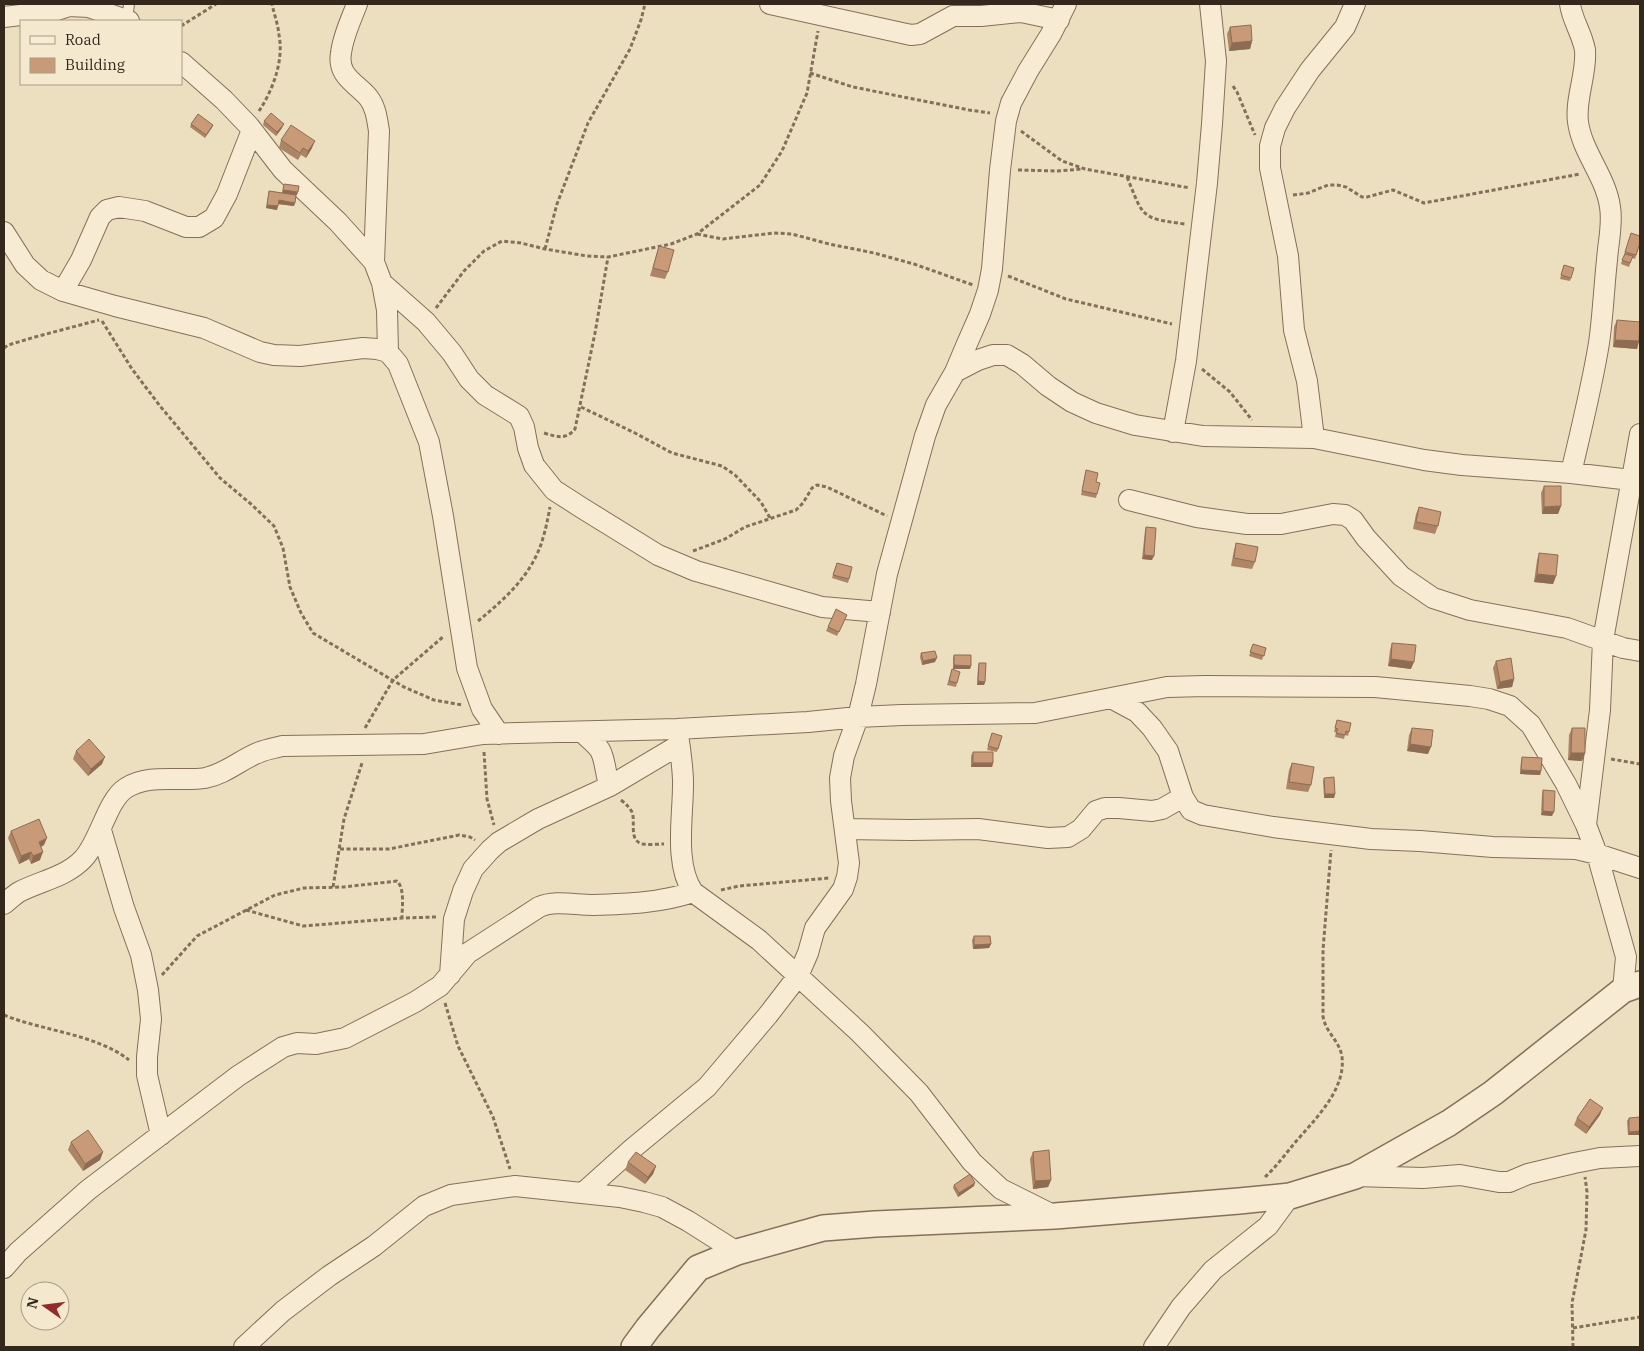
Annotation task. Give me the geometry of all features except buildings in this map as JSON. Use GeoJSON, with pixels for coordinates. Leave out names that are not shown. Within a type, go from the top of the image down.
{"type":"FeatureCollection","features":[{"type":"Feature","properties":{"kind":"street"},"geometry":{"type":"LineString","coordinates":[[356,4],[340,54],[344,72],[352,83],[368,97],[376,110],[380,131],[374,262]]}},
{"type":"Feature","properties":{"kind":"street"},"geometry":{"type":"LineString","coordinates":[[770,4],[912,35],[920,34],[953,16],[981,16],[1064,9]]}},
{"type":"Feature","properties":{"kind":"street"},"geometry":{"type":"LineString","coordinates":[[1173,432],[1186,361],[1188,328],[1206,191],[1212,124],[1216,61],[1210,4]]}},
{"type":"Feature","properties":{"kind":"street"},"geometry":{"type":"LineString","coordinates":[[1314,438],[1307,380],[1294,330],[1288,256],[1270,168],[1270,146],[1275,128],[1285,108],[1345,27],[1355,4]]}},
{"type":"Feature","properties":{"kind":"street"},"geometry":{"type":"LineString","coordinates":[[1570,4],[1571,15],[1581,33],[1585,51],[1578,105],[1578,122],[1582,137],[1598,172],[1610,207],[1604,301],[1599,344],[1571,473]]}},
{"type":"Feature","properties":{"kind":"street"},"geometry":{"type":"LineString","coordinates":[[4,16],[54,10],[69,6],[89,7],[128,15]]}},
{"type":"Feature","properties":{"kind":"street"},"geometry":{"type":"LineString","coordinates":[[583,1193],[707,1086],[768,1015],[798,976],[808,953],[815,928],[838,897],[847,877],[849,863],[840,778],[844,756],[858,716],[866,684],[887,574],[925,436],[936,405],[955,372],[980,314],[988,290],[992,269],[1000,170],[1007,118],[1011,103],[1064,9]]}},
{"type":"Feature","properties":{"kind":"street"},"geometry":{"type":"LineString","coordinates":[[182,63],[224,100],[251,128],[283,170],[338,222],[374,262],[382,283],[387,310],[388,352]]}},
{"type":"Feature","properties":{"kind":"street"},"geometry":{"type":"LineString","coordinates":[[63,291],[81,260],[100,217],[107,210],[119,207],[146,211],[186,227],[199,227],[214,218],[227,194],[251,128]]}},
{"type":"Feature","properties":{"kind":"street"},"geometry":{"type":"LineString","coordinates":[[4,232],[25,265],[41,280],[63,291],[204,328],[260,352],[274,355],[300,356],[364,348],[388,352],[398,364],[429,442],[443,516],[467,668],[491,734]]}},
{"type":"Feature","properties":{"kind":"street"},"geometry":{"type":"LineString","coordinates":[[382,283],[426,322],[469,379],[485,395],[519,416],[524,426],[528,448],[534,464],[554,490],[631,540],[658,555],[696,571],[822,607],[880,612]]}},
{"type":"Feature","properties":{"kind":"street"},"geometry":{"type":"LineString","coordinates":[[955,372],[978,360],[993,355],[1007,355],[1072,402],[1096,413],[1173,432],[1204,436],[1314,438],[1424,460],[1631,480]]}},
{"type":"Feature","properties":{"kind":"street"},"geometry":{"type":"LineString","coordinates":[[1586,825],[1600,710],[1603,640],[1640,434]]}},
{"type":"Feature","properties":{"kind":"street"},"geometry":{"type":"LineString","coordinates":[[1129,500],[1197,517],[1247,524],[1280,524],[1333,514],[1345,515],[1352,520],[1401,576],[1433,598],[1470,610],[1567,628],[1623,648],[1640,651]]}},
{"type":"Feature","properties":{"kind":"street"},"geometry":{"type":"LineString","coordinates":[[4,904],[18,893],[61,874],[83,859],[101,830],[111,806],[126,788],[145,781],[204,778],[221,773],[260,752],[282,746],[424,744],[491,734],[582,732],[678,737],[858,716],[1035,713],[1167,687],[1204,686],[1375,687],[1470,696],[1489,699],[1510,706],[1531,725],[1566,784],[1586,825],[1597,854],[1626,957],[1632,987],[1493,1093],[1449,1123],[1354,1176],[1290,1196],[1055,1216],[822,1228],[737,1252],[698,1268],[634,1347]]}},
{"type":"Feature","properties":{"kind":"street"},"geometry":{"type":"LineString","coordinates":[[1111,698],[1137,712],[1152,728],[1168,751],[1183,798],[1191,810],[1203,815],[1273,827],[1371,839],[1493,847],[1576,849],[1640,868]]}},
{"type":"Feature","properties":{"kind":"street"},"geometry":{"type":"LineString","coordinates":[[582,732],[600,749],[606,776],[612,785]]}},
{"type":"Feature","properties":{"kind":"street"},"geometry":{"type":"LineString","coordinates":[[445,980],[454,919],[463,891],[473,869],[495,846],[538,819],[612,785],[678,737]]}},
{"type":"Feature","properties":{"kind":"street"},"geometry":{"type":"LineString","coordinates":[[678,737],[683,780],[681,845],[686,883],[695,894],[760,940],[860,1033],[919,1093],[972,1162],[1001,1189],[1055,1216]]}},
{"type":"Feature","properties":{"kind":"street"},"geometry":{"type":"LineString","coordinates":[[845,829],[978,829],[1048,838],[1068,837],[1081,829],[1096,811],[1105,808],[1152,811],[1162,809],[1183,798]]}},
{"type":"Feature","properties":{"kind":"street"},"geometry":{"type":"LineString","coordinates":[[101,830],[124,908],[141,954],[151,1018],[147,1075],[161,1134]]}},
{"type":"Feature","properties":{"kind":"street"},"geometry":{"type":"LineString","coordinates":[[4,1268],[18,1252],[88,1190],[238,1076],[283,1047],[297,1043],[316,1044],[345,1038],[415,1002],[445,980],[468,953],[546,904],[644,903],[695,894]]}},
{"type":"Feature","properties":{"kind":"street"},"geometry":{"type":"LineString","coordinates":[[1354,1176],[1423,1178],[1460,1176],[1508,1182],[1528,1174],[1574,1163],[1600,1158],[1640,1156]]}},
{"type":"Feature","properties":{"kind":"street"},"geometry":{"type":"LineString","coordinates":[[244,1347],[283,1311],[329,1276],[374,1246],[424,1206],[450,1195],[516,1186],[620,1197],[662,1207],[688,1220],[737,1252]]}},
{"type":"Feature","properties":{"kind":"street"},"geometry":{"type":"LineString","coordinates":[[1154,1347],[1181,1307],[1213,1270],[1268,1226],[1290,1196]]}},
{"type":"Feature","properties":{"kind":"path"},"geometry":{"type":"LineString","coordinates":[[182,25],[216,4]]}},
{"type":"Feature","properties":{"kind":"path"},"geometry":{"type":"LineString","coordinates":[[251,128],[265,102],[280,56],[280,36],[272,4]]}},
{"type":"Feature","properties":{"kind":"path"},"geometry":{"type":"LineString","coordinates":[[545,249],[557,204],[588,123],[630,49],[645,4]]}},
{"type":"Feature","properties":{"kind":"path"},"geometry":{"type":"LineString","coordinates":[[426,322],[464,271],[484,252],[502,241],[587,256],[608,257],[671,244],[697,234],[760,185],[782,151],[807,93],[820,16]]}},
{"type":"Feature","properties":{"kind":"path"},"geometry":{"type":"LineString","coordinates":[[1216,61],[1237,92],[1255,137]]}},
{"type":"Feature","properties":{"kind":"path"},"geometry":{"type":"LineString","coordinates":[[810,73],[853,86],[1007,118],[1062,160],[1085,169],[1206,191]]}},
{"type":"Feature","properties":{"kind":"path"},"geometry":{"type":"LineString","coordinates":[[1000,170],[1057,171],[1085,169]]}},
{"type":"Feature","properties":{"kind":"path"},"geometry":{"type":"LineString","coordinates":[[1276,197],[1308,192],[1328,185],[1337,185],[1346,187],[1362,197],[1393,190],[1424,203],[1563,176],[1598,172]]}},
{"type":"Feature","properties":{"kind":"path"},"geometry":{"type":"LineString","coordinates":[[1127,177],[1140,209],[1148,217],[1201,227]]}},
{"type":"Feature","properties":{"kind":"path"},"geometry":{"type":"LineString","coordinates":[[697,234],[723,239],[774,233],[792,234],[906,262],[988,290]]}},
{"type":"Feature","properties":{"kind":"path"},"geometry":{"type":"LineString","coordinates":[[524,426],[546,434],[562,437],[569,436],[575,428],[608,257]]}},
{"type":"Feature","properties":{"kind":"path"},"geometry":{"type":"LineString","coordinates":[[992,269],[1066,299],[1188,328]]}},
{"type":"Feature","properties":{"kind":"path"},"geometry":{"type":"LineString","coordinates":[[87,298],[132,369],[160,406],[220,478],[274,526],[283,548],[290,587],[301,613],[313,633],[393,680],[434,700],[482,709]]}},
{"type":"Feature","properties":{"kind":"path"},"geometry":{"type":"LineString","coordinates":[[4,348],[28,339],[101,320]]}},
{"type":"Feature","properties":{"kind":"path"},"geometry":{"type":"LineString","coordinates":[[1186,361],[1198,366],[1230,392],[1266,438]]}},
{"type":"Feature","properties":{"kind":"path"},"geometry":{"type":"LineString","coordinates":[[580,407],[672,453],[722,466],[736,475],[761,502],[770,518]]}},
{"type":"Feature","properties":{"kind":"path"},"geometry":{"type":"LineString","coordinates":[[688,552],[725,539],[770,518],[796,510],[803,503],[812,488],[817,485],[827,487],[902,524]]}},
{"type":"Feature","properties":{"kind":"path"},"geometry":{"type":"LineString","coordinates":[[333,887],[344,818],[361,746],[393,680],[461,628],[500,604],[526,576],[543,540],[554,490]]}},
{"type":"Feature","properties":{"kind":"path"},"geometry":{"type":"LineString","coordinates":[[340,849],[389,849],[459,835],[495,846],[488,799],[491,734]]}},
{"type":"Feature","properties":{"kind":"path"},"geometry":{"type":"LineString","coordinates":[[1594,756],[1640,764]]}},
{"type":"Feature","properties":{"kind":"path"},"geometry":{"type":"LineString","coordinates":[[612,785],[618,797],[628,806],[633,814],[634,838],[637,842],[643,844],[681,845]]}},
{"type":"Feature","properties":{"kind":"path"},"geometry":{"type":"LineString","coordinates":[[1262,1180],[1325,1107],[1339,1082],[1342,1067],[1340,1049],[1324,1024],[1323,1016],[1323,950],[1332,834]]}},
{"type":"Feature","properties":{"kind":"path"},"geometry":{"type":"LineString","coordinates":[[695,894],[739,886],[847,877]]}},
{"type":"Feature","properties":{"kind":"path"},"geometry":{"type":"LineString","coordinates":[[148,990],[196,936],[275,895],[304,888],[397,881],[401,889],[402,918]]}},
{"type":"Feature","properties":{"kind":"path"},"geometry":{"type":"LineString","coordinates":[[246,910],[302,926],[425,916],[454,919]]}},
{"type":"Feature","properties":{"kind":"path"},"geometry":{"type":"LineString","coordinates":[[445,980],[458,1046],[493,1117],[516,1186]]}},
{"type":"Feature","properties":{"kind":"path"},"geometry":{"type":"LineString","coordinates":[[4,1015],[32,1026],[83,1039],[104,1047],[122,1055],[147,1075]]}},
{"type":"Feature","properties":{"kind":"path"},"geometry":{"type":"LineString","coordinates":[[1573,1347],[1572,1303],[1586,1230],[1587,1192],[1586,1181],[1582,1172],[1574,1163]]}},
{"type":"Feature","properties":{"kind":"path"},"geometry":{"type":"LineString","coordinates":[[1573,1328],[1640,1317]]}}]}
